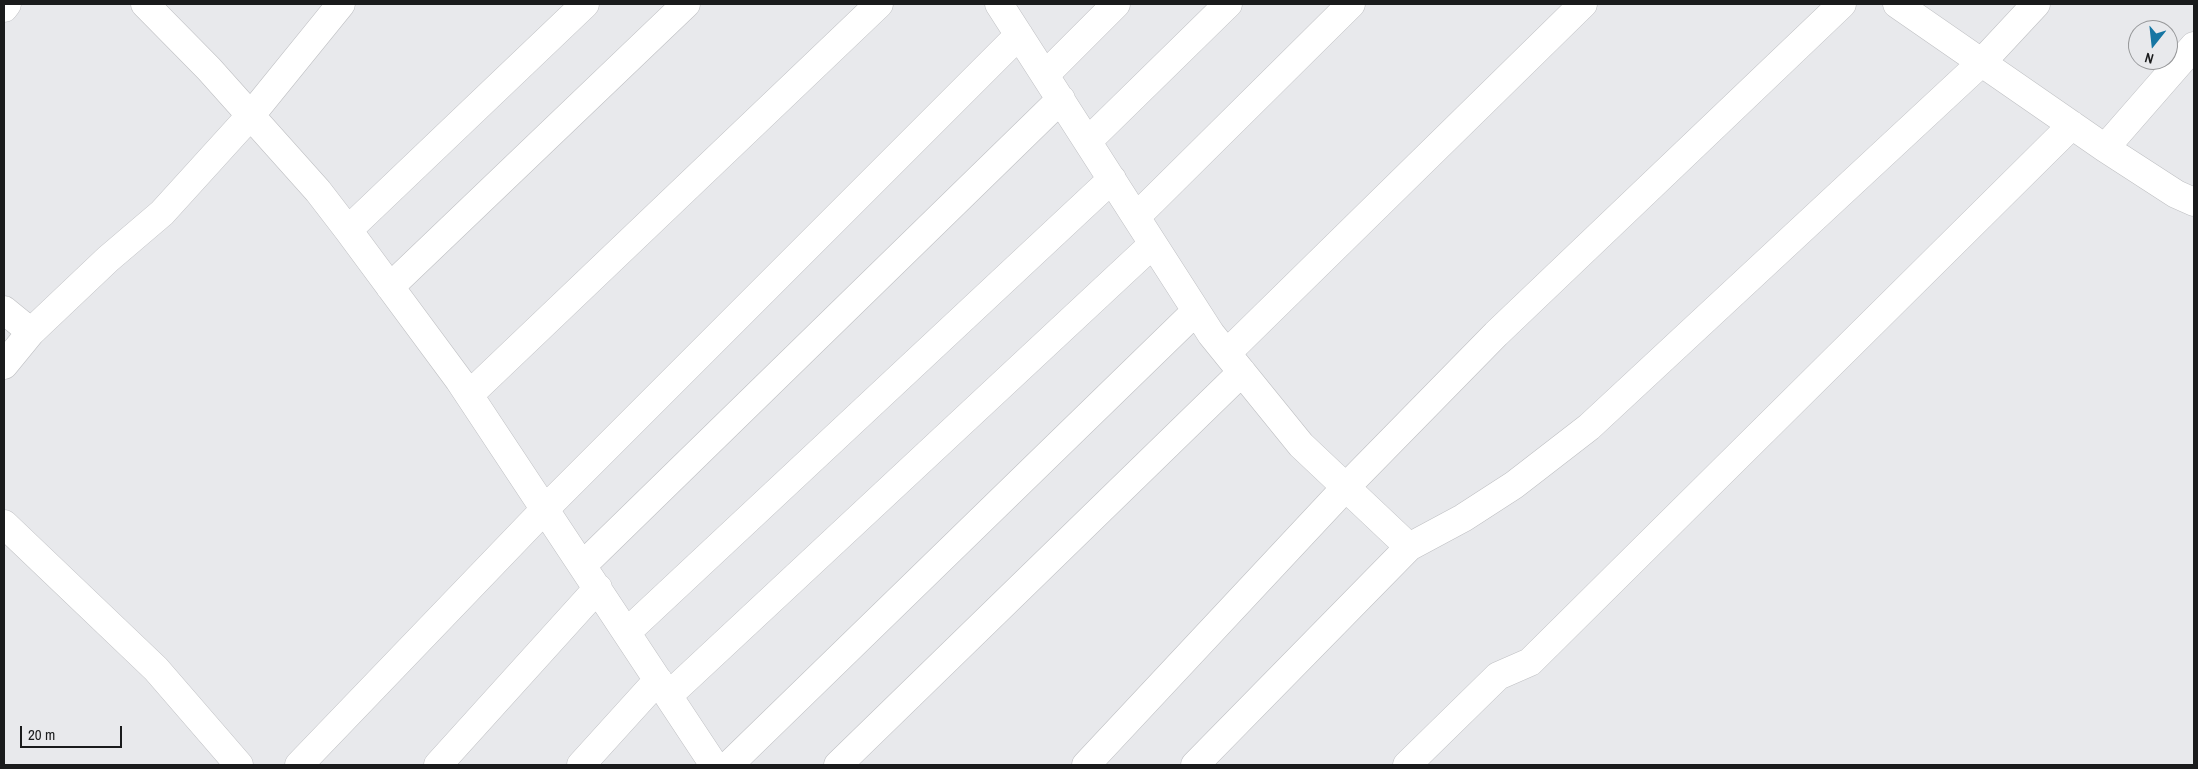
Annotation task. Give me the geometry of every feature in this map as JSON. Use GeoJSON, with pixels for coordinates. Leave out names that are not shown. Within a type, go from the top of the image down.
{"type":"FeatureCollection","features":[{"type":"Feature","properties":{"kind":"street"},"geometry":{"type":"LineString","coordinates":[[4,8],[7,4]]}},
{"type":"Feature","properties":{"kind":"street"},"geometry":{"type":"LineString","coordinates":[[145,4],[210,69],[318,190],[348,230],[469,395],[546,508],[714,765]]}},
{"type":"Feature","properties":{"kind":"street"},"geometry":{"type":"LineString","coordinates":[[4,365],[31,332],[108,258],[162,213],[251,115],[341,4]]}},
{"type":"Feature","properties":{"kind":"street"},"geometry":{"type":"LineString","coordinates":[[348,230],[585,4]]}},
{"type":"Feature","properties":{"kind":"street"},"geometry":{"type":"LineString","coordinates":[[390,287],[686,4]]}},
{"type":"Feature","properties":{"kind":"street"},"geometry":{"type":"LineString","coordinates":[[469,395],[879,4]]}},
{"type":"Feature","properties":{"kind":"street"},"geometry":{"type":"LineString","coordinates":[[999,4],[1196,311],[1234,363],[1301,445],[1409,547]]}},
{"type":"Feature","properties":{"kind":"street"},"geometry":{"type":"LineString","coordinates":[[1046,76],[1116,4]]}},
{"type":"Feature","properties":{"kind":"street"},"geometry":{"type":"LineString","coordinates":[[1088,141],[1228,4]]}},
{"type":"Feature","properties":{"kind":"street"},"geometry":{"type":"LineString","coordinates":[[1136,217],[1351,4]]}},
{"type":"Feature","properties":{"kind":"street"},"geometry":{"type":"LineString","coordinates":[[838,765],[1234,363],[1582,4]]}},
{"type":"Feature","properties":{"kind":"street"},"geometry":{"type":"LineString","coordinates":[[1086,765],[1346,487],[1496,334],[1842,4]]}},
{"type":"Feature","properties":{"kind":"street"},"geometry":{"type":"LineString","coordinates":[[1897,4],[2105,148],[2176,194],[2194,202]]}},
{"type":"Feature","properties":{"kind":"street"},"geometry":{"type":"LineString","coordinates":[[1195,765],[1409,547],[1463,518],[1514,485],[1589,427],[1982,62],[2036,4]]}},
{"type":"Feature","properties":{"kind":"street"},"geometry":{"type":"LineString","coordinates":[[299,765],[546,508],[1019,35]]}},
{"type":"Feature","properties":{"kind":"street"},"geometry":{"type":"LineString","coordinates":[[2105,148],[2194,46]]}},
{"type":"Feature","properties":{"kind":"street"},"geometry":{"type":"LineString","coordinates":[[583,565],[1061,99]]}},
{"type":"Feature","properties":{"kind":"street"},"geometry":{"type":"LineString","coordinates":[[1407,765],[1498,676],[1530,662],[2072,125]]}},
{"type":"Feature","properties":{"kind":"street"},"geometry":{"type":"LineString","coordinates":[[627,632],[1112,179]]}},
{"type":"Feature","properties":{"kind":"street"},"geometry":{"type":"LineString","coordinates":[[581,765],[664,687],[1153,244]]}},
{"type":"Feature","properties":{"kind":"street"},"geometry":{"type":"LineString","coordinates":[[4,310],[31,332]]}},
{"type":"Feature","properties":{"kind":"street"},"geometry":{"type":"LineString","coordinates":[[729,765],[1196,311]]}},
{"type":"Feature","properties":{"kind":"street"},"geometry":{"type":"LineString","coordinates":[[4,524],[156,669],[239,765]]}},
{"type":"Feature","properties":{"kind":"street"},"geometry":{"type":"LineString","coordinates":[[438,765],[598,588]]}}]}
